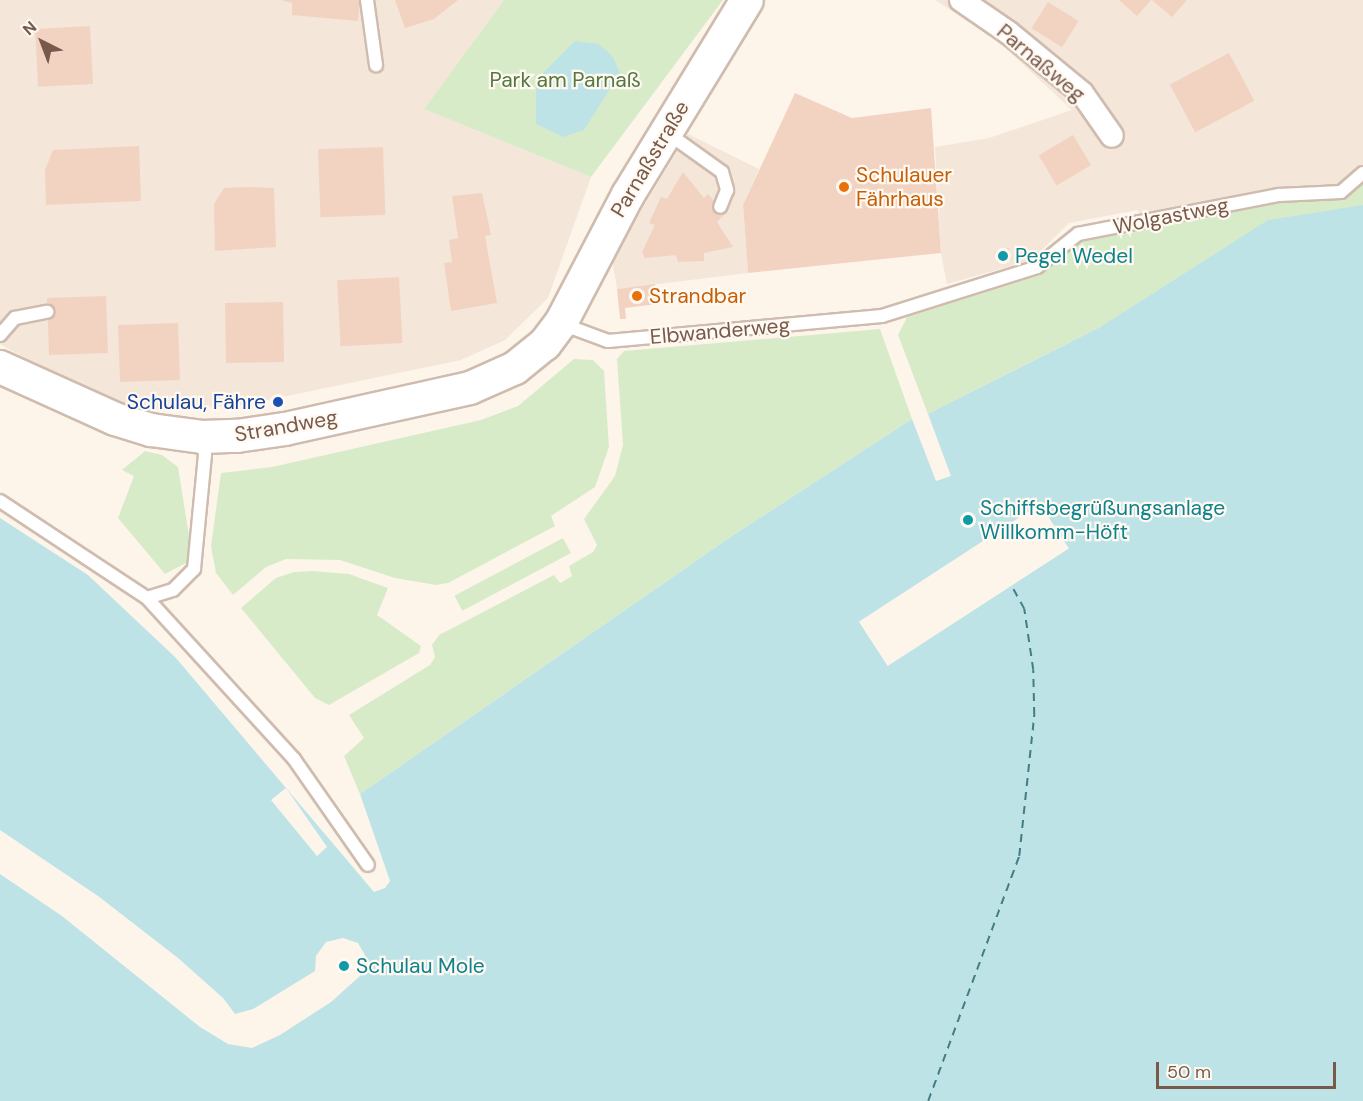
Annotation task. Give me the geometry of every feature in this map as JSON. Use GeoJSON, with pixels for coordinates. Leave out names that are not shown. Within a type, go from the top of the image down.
{"type":"FeatureCollection","features":[{"type":"Feature","properties":{"kind":"street","name":"Parnaßstraße"},"geometry":{"type":"LineString","coordinates":[[561,323],[666,131],[747,0]]}},
{"type":"Feature","properties":{"kind":"street","name":"Parnaßweg"},"geometry":{"type":"LineString","coordinates":[[960,0],[1009,33],[1082,93],[1112,136]]}},
{"type":"Feature","properties":{"kind":"street","name":"Strandweg"},"geometry":{"type":"LineString","coordinates":[[0,367],[115,419],[151,430],[202,436],[285,429],[470,388],[515,368],[545,344],[561,323]]}},
{"type":"Feature","properties":{"kind":"lane"},"geometry":{"type":"LineString","coordinates":[[367,0],[376,65]]}},
{"type":"Feature","properties":{"kind":"lane"},"geometry":{"type":"LineString","coordinates":[[666,131],[722,172],[728,190],[720,207]]}},
{"type":"Feature","properties":{"kind":"lane","name":"Wolgastweg"},"geometry":{"type":"LineString","coordinates":[[882,316],[1037,267],[1078,234],[1279,195],[1341,192],[1363,173]]}},
{"type":"Feature","properties":{"kind":"lane"},"geometry":{"type":"LineString","coordinates":[[0,334],[15,318],[47,312]]}},
{"type":"Feature","properties":{"kind":"lane","name":"Elbwanderweg"},"geometry":{"type":"LineString","coordinates":[[561,323],[608,341],[882,316]]}},
{"type":"Feature","properties":{"kind":"lane"},"geometry":{"type":"LineString","coordinates":[[147,598],[173,590],[194,569],[205,455],[202,436]]}},
{"type":"Feature","properties":{"kind":"lane"},"geometry":{"type":"LineString","coordinates":[[0,501],[147,598],[294,759],[368,865]]}},
{"type":"Feature","properties":{"kind":"shaded area"},"geometry":{"type":"Polygon","coordinates":[[[0,0],[504,0],[424,109],[591,177],[548,298],[505,340],[461,360],[248,404],[164,411],[96,398],[0,344],[0,0]]]}},
{"type":"Feature","properties":{"kind":"shaded area"},"geometry":{"type":"Polygon","coordinates":[[[935,0],[1363,0],[1363,173],[1341,192],[1148,221],[1137,210],[1069,223],[1032,260],[947,284],[941,253],[935,147],[989,138],[1072,110],[995,38],[935,0]]]}},
{"type":"Feature","properties":{"kind":"shaded area"},"geometry":{"type":"Polygon","coordinates":[[[688,134],[759,169],[743,205],[748,273],[617,289],[612,258],[688,134]]]}},
{"type":"Feature","properties":{"kind":"green space","name":"Park am Parnaß"},"geometry":{"type":"Polygon","coordinates":[[[504,0],[723,0],[591,177],[424,109],[504,0]]]}},
{"type":"Feature","properties":{"kind":"green space"},"geometry":{"type":"Polygon","coordinates":[[[1363,173],[1363,205],[1102,326],[928,414],[898,335],[907,317],[1041,275],[1078,242],[1279,195],[1341,192],[1363,173]]]}},
{"type":"Feature","properties":{"kind":"green space"},"geometry":{"type":"Polygon","coordinates":[[[880,329],[912,419],[729,538],[360,794],[344,756],[364,738],[349,715],[430,665],[435,657],[432,645],[439,635],[554,575],[560,583],[572,576],[569,566],[593,552],[597,545],[584,519],[615,476],[623,445],[617,359],[624,351],[880,329]]]}},
{"type":"Feature","properties":{"kind":"green space"},"geometry":{"type":"Polygon","coordinates":[[[574,359],[593,360],[604,371],[609,447],[595,487],[551,516],[555,526],[448,583],[436,585],[395,578],[340,560],[286,559],[266,567],[233,595],[216,573],[211,546],[221,473],[272,467],[481,420],[518,406],[574,359]]]}},
{"type":"Feature","properties":{"kind":"green space"},"geometry":{"type":"Polygon","coordinates":[[[145,451],[162,455],[178,467],[191,548],[186,563],[165,574],[118,518],[134,476],[122,470],[145,451]]]}},
{"type":"Feature","properties":{"kind":"green space"},"geometry":{"type":"Polygon","coordinates":[[[563,538],[571,553],[462,611],[454,596],[563,538]]]}},
{"type":"Feature","properties":{"kind":"green space"},"geometry":{"type":"Polygon","coordinates":[[[294,572],[349,574],[388,588],[377,615],[421,646],[419,653],[329,705],[315,698],[241,608],[276,578],[294,572]]]}},
{"type":"Feature","properties":{"kind":"water"},"geometry":{"type":"Polygon","coordinates":[[[575,41],[599,44],[613,57],[620,73],[584,130],[563,137],[536,124],[536,80],[575,41]]]}},
{"type":"Feature","properties":{"kind":"water"},"geometry":{"type":"Polygon","coordinates":[[[1363,205],[1363,1101],[0,1101],[0,874],[62,916],[200,1027],[228,1044],[252,1048],[280,1035],[331,1002],[361,975],[366,957],[358,943],[343,938],[326,942],[316,956],[315,971],[253,1009],[235,1014],[223,998],[178,958],[98,896],[0,830],[0,518],[88,575],[176,658],[374,892],[385,888],[390,881],[360,794],[729,538],[912,419],[936,481],[951,476],[928,414],[1102,326],[1268,220],[1363,205]]]}},
{"type":"Feature","properties":{"kind":"pier"},"geometry":{"type":"Polygon","coordinates":[[[1040,504],[1069,548],[888,666],[859,622],[1040,504]]]}},
{"type":"Feature","properties":{"kind":"pier"},"geometry":{"type":"Polygon","coordinates":[[[286,788],[327,847],[317,856],[271,800],[286,788]]]}},
{"type":"Feature","properties":{"kind":"building"},"geometry":{"type":"Polygon","coordinates":[[[281,0],[360,0],[358,21],[292,15],[292,3],[281,0]]]}},
{"type":"Feature","properties":{"kind":"building"},"geometry":{"type":"Polygon","coordinates":[[[395,0],[458,0],[434,19],[405,28],[395,0]]]}},
{"type":"Feature","properties":{"kind":"building"},"geometry":{"type":"Polygon","coordinates":[[[1119,0],[1151,0],[1137,16],[1119,0]]]}},
{"type":"Feature","properties":{"kind":"building"},"geometry":{"type":"Polygon","coordinates":[[[1152,0],[1187,0],[1172,17],[1152,0]]]}},
{"type":"Feature","properties":{"kind":"building"},"geometry":{"type":"Polygon","coordinates":[[[1048,2],[1079,21],[1062,47],[1032,28],[1048,2]]]}},
{"type":"Feature","properties":{"kind":"building"},"geometry":{"type":"Polygon","coordinates":[[[90,26],[93,84],[38,87],[35,29],[90,26]]]}},
{"type":"Feature","properties":{"kind":"building"},"geometry":{"type":"Polygon","coordinates":[[[1229,53],[1254,101],[1195,132],[1170,84],[1229,53]]]}},
{"type":"Feature","properties":{"kind":"building","name":"Schulauer Fährhaus"},"geometry":{"type":"Polygon","coordinates":[[[795,93],[852,118],[931,108],[941,253],[748,273],[743,205],[795,93]]]}},
{"type":"Feature","properties":{"kind":"building"},"geometry":{"type":"Polygon","coordinates":[[[1073,135],[1091,165],[1057,186],[1039,156],[1073,135]]]}},
{"type":"Feature","properties":{"kind":"building"},"geometry":{"type":"Polygon","coordinates":[[[139,146],[141,201],[46,205],[45,170],[53,150],[139,146]]]}},
{"type":"Feature","properties":{"kind":"building"},"geometry":{"type":"Polygon","coordinates":[[[383,147],[385,215],[320,217],[318,149],[383,147]]]}},
{"type":"Feature","properties":{"kind":"building"},"geometry":{"type":"Polygon","coordinates":[[[683,172],[704,198],[708,194],[725,214],[717,222],[733,247],[704,253],[704,261],[678,262],[676,255],[645,258],[642,252],[655,225],[649,223],[661,197],[667,199],[683,172]]]}},
{"type":"Feature","properties":{"kind":"building"},"geometry":{"type":"Polygon","coordinates":[[[224,188],[274,188],[276,247],[215,251],[214,204],[224,188]]]}},
{"type":"Feature","properties":{"kind":"building"},"geometry":{"type":"Polygon","coordinates":[[[482,193],[491,235],[485,236],[497,303],[451,311],[444,263],[452,262],[449,240],[458,238],[452,196],[482,193]]]}},
{"type":"Feature","properties":{"kind":"building","name":"Pegel Wedel"},"geometry":{"type":"Polygon","coordinates":[[[1009,248],[1012,260],[997,263],[994,252],[1009,248]]]}},
{"type":"Feature","properties":{"kind":"building"},"geometry":{"type":"Polygon","coordinates":[[[399,277],[402,343],[341,346],[337,280],[399,277]]]}},
{"type":"Feature","properties":{"kind":"building","name":"Strandbar"},"geometry":{"type":"Polygon","coordinates":[[[655,284],[658,304],[625,308],[626,319],[620,319],[617,289],[655,284]]]}},
{"type":"Feature","properties":{"kind":"building"},"geometry":{"type":"Polygon","coordinates":[[[106,296],[108,353],[49,355],[47,298],[106,296]]]}},
{"type":"Feature","properties":{"kind":"building"},"geometry":{"type":"Polygon","coordinates":[[[283,302],[284,362],[226,363],[225,303],[283,302]]]}},
{"type":"Feature","properties":{"kind":"building"},"geometry":{"type":"Polygon","coordinates":[[[178,323],[180,380],[120,382],[118,325],[178,323]]]}},
{"type":"Feature","properties":{"kind":"ferry route"},"geometry":{"type":"LineString","coordinates":[[928,1101],[1019,856],[1034,715],[1033,670],[1024,609],[1011,586]]}},
{"type":"Feature","properties":{"kind":"place","name":"Schulauer Fährhaus"},"geometry":{"type":"Point","coordinates":[844,187]}},
{"type":"Feature","properties":{"kind":"place","name":"Pegel Wedel"},"geometry":{"type":"Point","coordinates":[1003,256]}},
{"type":"Feature","properties":{"kind":"place","name":"Strandbar"},"geometry":{"type":"Point","coordinates":[637,296]}},
{"type":"Feature","properties":{"kind":"place","name":"Schulau, Fähre"},"geometry":{"type":"Point","coordinates":[278,402]}},
{"type":"Feature","properties":{"kind":"place","name":"Schiffsbegrüßungsanlage Willkomm-Höft"},"geometry":{"type":"Point","coordinates":[968,520]}},
{"type":"Feature","properties":{"kind":"place","name":"Schulau Mole"},"geometry":{"type":"Point","coordinates":[344,966]}}]}
